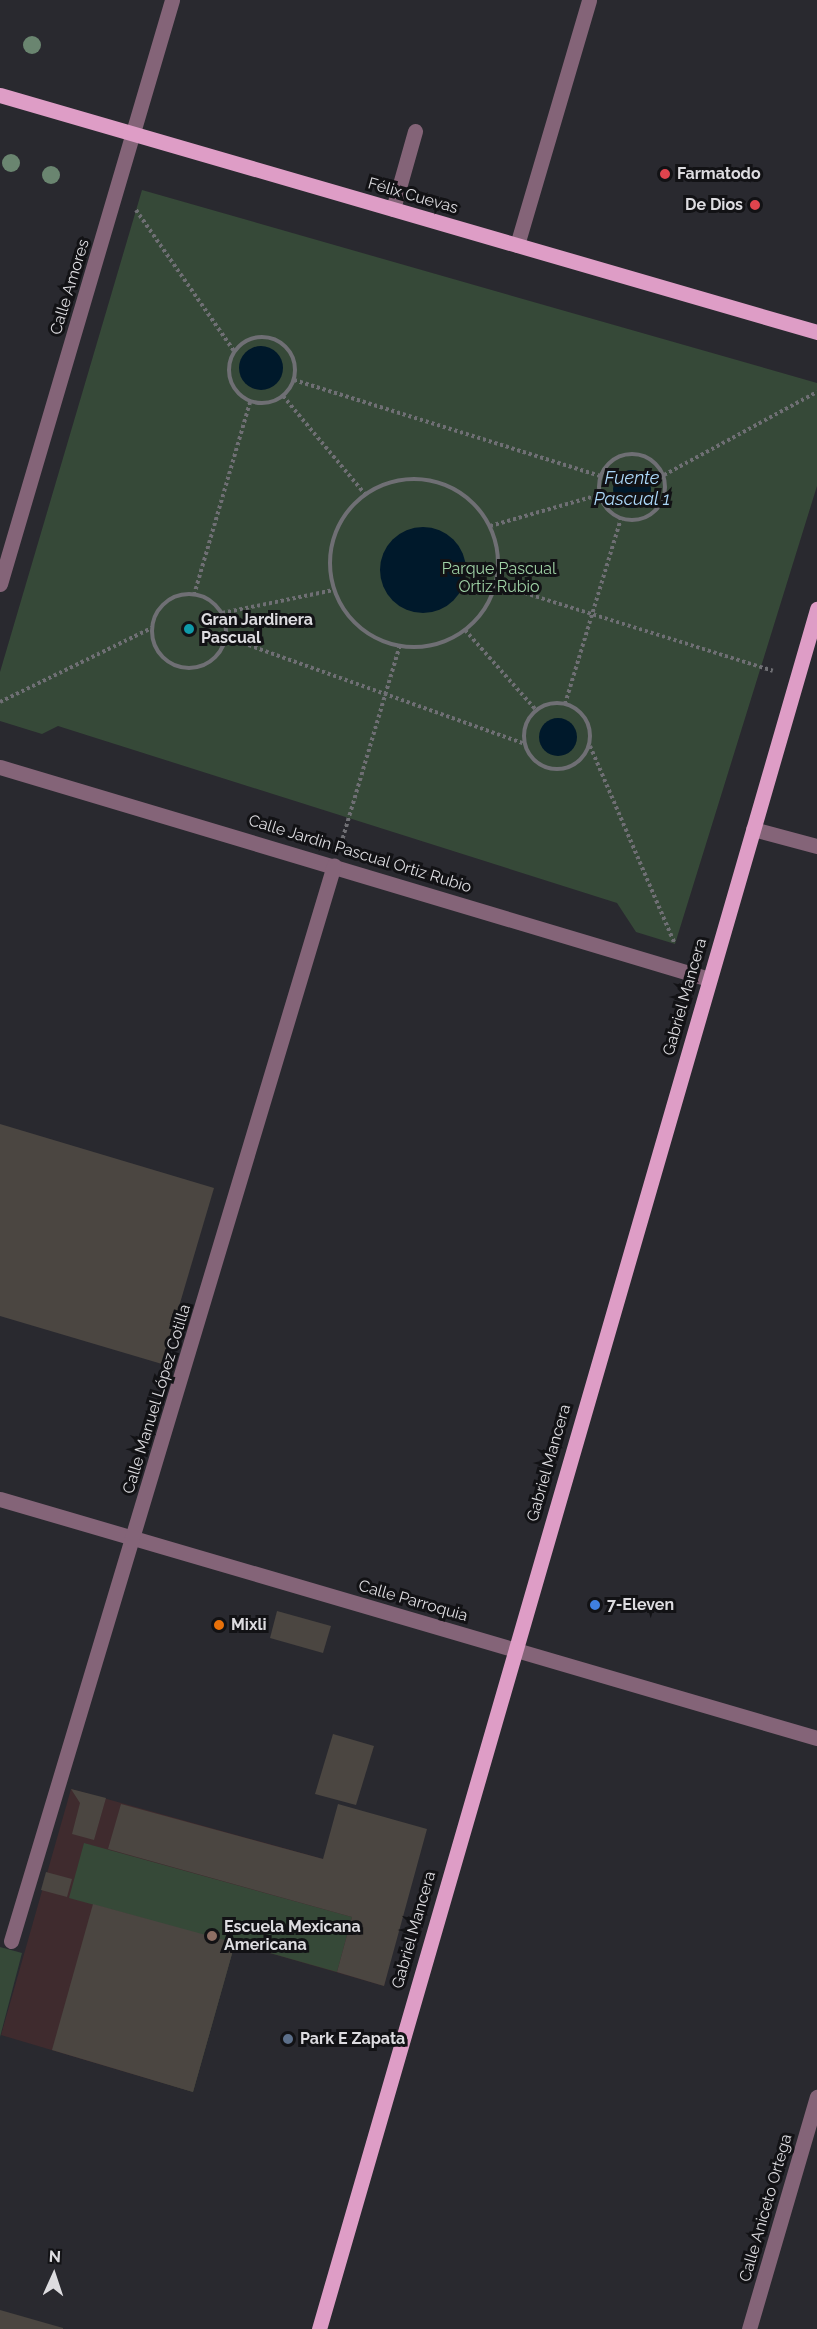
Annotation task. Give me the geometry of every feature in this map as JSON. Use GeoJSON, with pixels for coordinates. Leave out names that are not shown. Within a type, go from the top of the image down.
{"type":"FeatureCollection","features":[{"type":"Feature","properties":{"kind":"main road","name":"Félix Cuevas"},"geometry":{"type":"LineString","coordinates":[[0,95],[817,332]]}},
{"type":"Feature","properties":{"kind":"main road","name":"Gabriel Mancera"},"geometry":{"type":"LineString","coordinates":[[319,2329],[513,1649],[817,609]]}},
{"type":"Feature","properties":{"kind":"street","name":"Calle Amores"},"geometry":{"type":"LineString","coordinates":[[0,584],[172,0]]}},
{"type":"Feature","properties":{"kind":"street"},"geometry":{"type":"LineString","coordinates":[[517,245],[589,0]]}},
{"type":"Feature","properties":{"kind":"street"},"geometry":{"type":"LineString","coordinates":[[393,209],[415,131]]}},
{"type":"Feature","properties":{"kind":"street","name":"Calle Jardin Pascual Ortiz Rubio"},"geometry":{"type":"LineString","coordinates":[[0,767],[709,978]]}},
{"type":"Feature","properties":{"kind":"street"},"geometry":{"type":"LineString","coordinates":[[753,829],[817,846]]}},
{"type":"Feature","properties":{"kind":"street","name":"Calle Manuel López Cotilla"},"geometry":{"type":"LineString","coordinates":[[11,1941],[134,1539],[334,865]]}},
{"type":"Feature","properties":{"kind":"street","name":"Calle Parroquia"},"geometry":{"type":"LineString","coordinates":[[0,1498],[817,1738]]}},
{"type":"Feature","properties":{"kind":"street","name":"Calle Aniceto Ortega"},"geometry":{"type":"LineString","coordinates":[[749,2329],[817,2097]]}},
{"type":"Feature","properties":{"kind":"path"},"geometry":{"type":"LineString","coordinates":[[120,180],[234,351],[230,380],[250,402],[272,402],[283,396],[294,380],[294,359],[281,342],[251,338],[234,351]]}},
{"type":"Feature","properties":{"kind":"path"},"geometry":{"type":"LineString","coordinates":[[294,380],[600,476]]}},
{"type":"Feature","properties":{"kind":"path"},"geometry":{"type":"LineString","coordinates":[[664,475],[817,392]]}},
{"type":"Feature","properties":{"kind":"path"},"geometry":{"type":"LineString","coordinates":[[283,396],[366,494]]}},
{"type":"Feature","properties":{"kind":"path"},"geometry":{"type":"LineString","coordinates":[[194,595],[250,402]]}},
{"type":"Feature","properties":{"kind":"path"},"geometry":{"type":"LineString","coordinates":[[632,454],[651,459],[664,475],[660,506],[642,519],[621,518],[611,513],[599,495],[600,476],[612,460],[632,454]]}},
{"type":"Feature","properties":{"kind":"path"},"geometry":{"type":"LineString","coordinates":[[421,479],[449,486],[473,502],[490,526],[498,554],[496,584],[485,609],[465,630],[442,642],[400,645],[366,632],[347,614],[334,590],[331,548],[349,508],[366,494],[392,482],[421,479]]}},
{"type":"Feature","properties":{"kind":"path"},"geometry":{"type":"LineString","coordinates":[[490,526],[599,495]]}},
{"type":"Feature","properties":{"kind":"path"},"geometry":{"type":"LineString","coordinates":[[565,704],[621,518]]}},
{"type":"Feature","properties":{"kind":"path"},"geometry":{"type":"LineString","coordinates":[[496,584],[797,678]]}},
{"type":"Feature","properties":{"kind":"path"},"geometry":{"type":"LineString","coordinates":[[0,702],[152,628],[161,606],[171,599],[194,595],[222,613],[334,590]]}},
{"type":"Feature","properties":{"kind":"path"},"geometry":{"type":"LineString","coordinates":[[152,628],[163,657],[191,668],[214,658],[226,637],[222,613]]}},
{"type":"Feature","properties":{"kind":"path"},"geometry":{"type":"LineString","coordinates":[[465,630],[537,710]]}},
{"type":"Feature","properties":{"kind":"path"},"geometry":{"type":"LineString","coordinates":[[226,637],[525,744]]}},
{"type":"Feature","properties":{"kind":"path"},"geometry":{"type":"LineString","coordinates":[[334,865],[400,645]]}},
{"type":"Feature","properties":{"kind":"path"},"geometry":{"type":"LineString","coordinates":[[590,746],[577,763],[557,770],[536,762],[525,744],[526,725],[537,710],[565,704],[583,715],[590,746],[675,944],[717,953]]}},
{"type":"Feature","properties":{"kind":"shaded area","name":"Escuela Mexicana Americana"},"geometry":{"type":"Polygon","coordinates":[[[71,1789],[323,1859],[398,1930],[384,1986],[235,1943],[193,2092],[1,2035],[71,1789]]]}},
{"type":"Feature","properties":{"kind":"green space","name":"Parque Pascual Ortiz Rubio"},"geometry":{"type":"Polygon","coordinates":[[[142,190],[817,383],[817,486],[675,944],[636,932],[617,903],[58,726],[42,734],[0,721],[0,672],[142,190]]]}},
{"type":"Feature","properties":{"kind":"green space"},"geometry":{"type":"Polygon","coordinates":[[[84,1843],[352,1917],[337,1972],[235,1943],[193,2092],[105,2065],[146,1919],[69,1898],[84,1843]]]}},
{"type":"Feature","properties":{"kind":"green space"},"geometry":{"type":"Polygon","coordinates":[[[0,1947],[22,1953],[0,2037],[0,1947]]]}},
{"type":"Feature","properties":{"kind":"water"},"geometry":{"type":"Polygon","coordinates":[[[261,346],[276,353],[283,368],[276,383],[261,390],[246,383],[239,368],[246,353],[261,346]]]}},
{"type":"Feature","properties":{"kind":"water","name":"Fuente Pascual 1"},"geometry":{"type":"Polygon","coordinates":[[[632,470],[646,475],[651,489],[646,503],[632,508],[618,503],[613,489],[618,475],[632,470]]]}},
{"type":"Feature","properties":{"kind":"water"},"geometry":{"type":"Polygon","coordinates":[[[423,527],[447,534],[459,546],[466,570],[459,594],[447,606],[423,613],[399,606],[387,594],[380,570],[387,546],[399,534],[423,527]]]}},
{"type":"Feature","properties":{"kind":"water"},"geometry":{"type":"Polygon","coordinates":[[[558,718],[572,723],[577,737],[572,751],[558,756],[544,751],[539,737],[544,723],[558,718]]]}},
{"type":"Feature","properties":{"kind":"building"},"geometry":{"type":"Polygon","coordinates":[[[0,1124],[214,1188],[162,1364],[0,1316],[0,1124]]]}},
{"type":"Feature","properties":{"kind":"building"},"geometry":{"type":"Polygon","coordinates":[[[277,1611],[331,1626],[323,1653],[270,1638],[277,1611]]]}},
{"type":"Feature","properties":{"kind":"building"},"geometry":{"type":"Polygon","coordinates":[[[333,1734],[374,1746],[356,1805],[315,1794],[333,1734]]]}},
{"type":"Feature","properties":{"kind":"building"},"geometry":{"type":"Polygon","coordinates":[[[71,1789],[106,1798],[94,1840],[72,1834],[80,1803],[71,1789]]]}},
{"type":"Feature","properties":{"kind":"building"},"geometry":{"type":"Polygon","coordinates":[[[121,1804],[323,1859],[338,1804],[427,1829],[384,1986],[337,1972],[352,1917],[108,1849],[121,1804]]]}},
{"type":"Feature","properties":{"kind":"building"},"geometry":{"type":"Polygon","coordinates":[[[46,1872],[72,1879],[67,1897],[41,1890],[46,1872]]]}},
{"type":"Feature","properties":{"kind":"building"},"geometry":{"type":"Polygon","coordinates":[[[93,1904],[235,1943],[193,2092],[52,2050],[93,1904]]]}},
{"type":"Feature","properties":{"kind":"building"},"geometry":{"type":"Polygon","coordinates":[[[0,2310],[63,2328],[63,2329],[0,2329],[0,2310]]]}},
{"type":"Feature","properties":{"kind":"place","name":"Farmatodo"},"geometry":{"type":"Point","coordinates":[665,174]}},
{"type":"Feature","properties":{"kind":"place","name":"De Dios"},"geometry":{"type":"Point","coordinates":[755,205]}},
{"type":"Feature","properties":{"kind":"place","name":"Gran Jardinera Pascual"},"geometry":{"type":"Point","coordinates":[189,629]}},
{"type":"Feature","properties":{"kind":"place","name":"7-Eleven"},"geometry":{"type":"Point","coordinates":[595,1605]}},
{"type":"Feature","properties":{"kind":"place","name":"Mixli"},"geometry":{"type":"Point","coordinates":[219,1625]}},
{"type":"Feature","properties":{"kind":"place","name":"Escuela Mexicana Americana"},"geometry":{"type":"Point","coordinates":[212,1936]}},
{"type":"Feature","properties":{"kind":"place","name":"Park E Zapata"},"geometry":{"type":"Point","coordinates":[288,2039]}}]}
